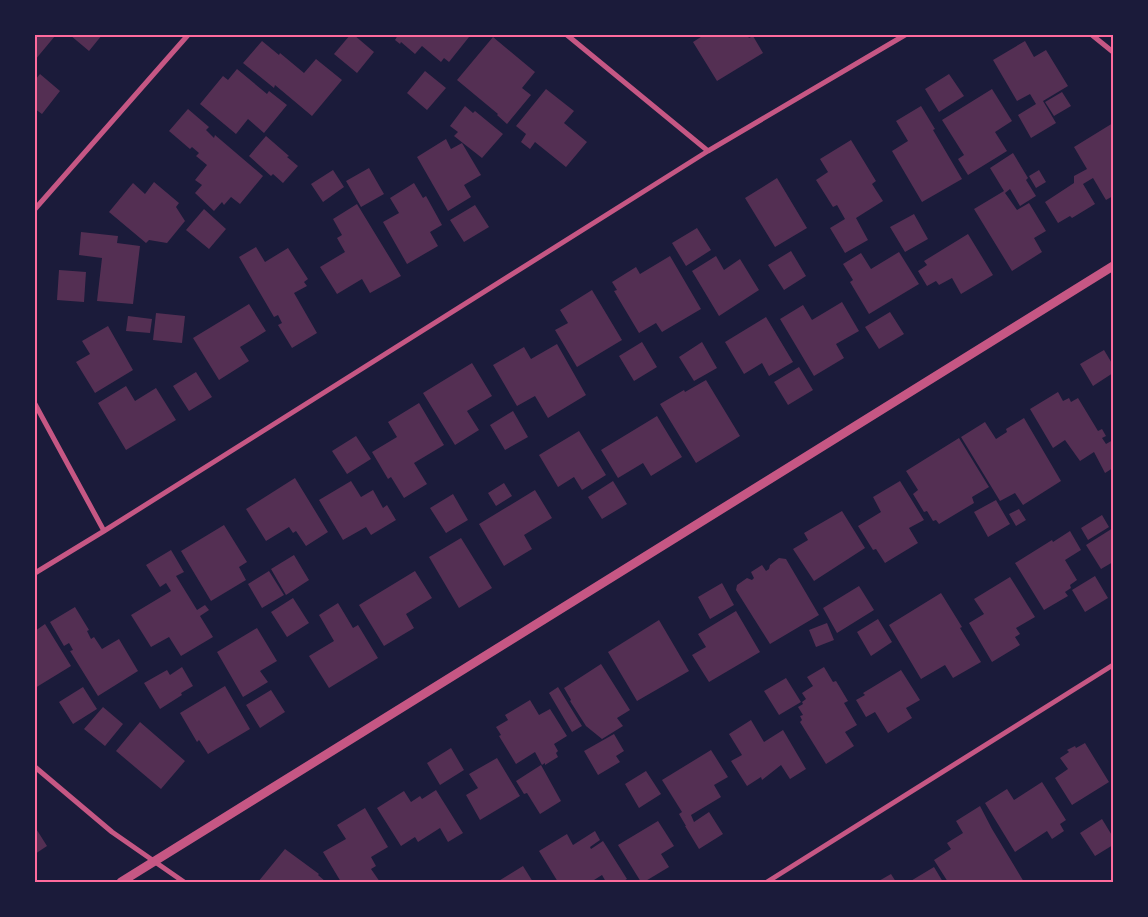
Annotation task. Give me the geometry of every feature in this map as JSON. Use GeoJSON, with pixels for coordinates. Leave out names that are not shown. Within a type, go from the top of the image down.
{"type":"FeatureCollection","features":[{"type":"Feature","properties":{"kind":"street"},"geometry":{"type":"LineString","coordinates":[[35,209],[188,35]]}},
{"type":"Feature","properties":{"kind":"street"},"geometry":{"type":"LineString","coordinates":[[567,35],[708,151]]}},
{"type":"Feature","properties":{"kind":"street"},"geometry":{"type":"LineString","coordinates":[[35,573],[708,151],[905,35]]}},
{"type":"Feature","properties":{"kind":"street"},"geometry":{"type":"LineString","coordinates":[[1092,35],[1113,52]]}},
{"type":"Feature","properties":{"kind":"street"},"geometry":{"type":"LineString","coordinates":[[121,882],[1113,266]]}},
{"type":"Feature","properties":{"kind":"street"},"geometry":{"type":"LineString","coordinates":[[35,404],[104,531]]}},
{"type":"Feature","properties":{"kind":"street"},"geometry":{"type":"LineString","coordinates":[[767,882],[1113,665]]}},
{"type":"Feature","properties":{"kind":"street"},"geometry":{"type":"LineString","coordinates":[[35,767],[112,832],[184,882]]}},
{"type":"Feature","properties":{"kind":"building"},"geometry":{"type":"Polygon","coordinates":[[[35,35],[55,36],[35,60],[35,35]]]}},
{"type":"Feature","properties":{"kind":"building"},"geometry":{"type":"Polygon","coordinates":[[[70,35],[102,35],[89,51],[70,35]]]}},
{"type":"Feature","properties":{"kind":"building"},"geometry":{"type":"Polygon","coordinates":[[[350,35],[354,35],[374,52],[357,73],[334,54],[350,35]]]}},
{"type":"Feature","properties":{"kind":"building"},"geometry":{"type":"Polygon","coordinates":[[[398,35],[467,35],[469,37],[449,62],[444,58],[441,62],[422,46],[415,54],[401,42],[400,44],[395,40],[398,35]]]}},
{"type":"Feature","properties":{"kind":"building"},"geometry":{"type":"Polygon","coordinates":[[[704,35],[747,35],[749,38],[753,36],[763,53],[717,81],[693,42],[704,35]]]}},
{"type":"Feature","properties":{"kind":"building"},"geometry":{"type":"Polygon","coordinates":[[[493,37],[535,72],[522,88],[531,95],[507,124],[498,114],[457,80],[493,37]]]}},
{"type":"Feature","properties":{"kind":"building"},"geometry":{"type":"Polygon","coordinates":[[[262,41],[304,73],[316,59],[342,80],[312,116],[275,85],[274,88],[243,63],[262,41]]]}},
{"type":"Feature","properties":{"kind":"building"},"geometry":{"type":"Polygon","coordinates":[[[1025,41],[1034,57],[1046,50],[1068,86],[1043,101],[1056,123],[1031,138],[1018,115],[1036,104],[1030,94],[1017,101],[993,60],[1025,41]]]}},
{"type":"Feature","properties":{"kind":"building"},"geometry":{"type":"Polygon","coordinates":[[[237,69],[267,94],[269,91],[287,105],[264,133],[248,119],[236,134],[200,104],[223,76],[228,80],[237,69]]]}},
{"type":"Feature","properties":{"kind":"building"},"geometry":{"type":"Polygon","coordinates":[[[425,71],[446,88],[427,110],[407,93],[425,71]]]}},
{"type":"Feature","properties":{"kind":"building"},"geometry":{"type":"Polygon","coordinates":[[[40,74],[60,91],[42,114],[35,109],[35,80],[40,74]]]}},
{"type":"Feature","properties":{"kind":"building"},"geometry":{"type":"Polygon","coordinates":[[[949,74],[964,96],[939,112],[925,89],[949,74]]]}},
{"type":"Feature","properties":{"kind":"building"},"geometry":{"type":"Polygon","coordinates":[[[546,89],[574,111],[564,123],[587,142],[566,167],[535,142],[530,149],[521,142],[526,134],[516,126],[546,89]]]}},
{"type":"Feature","properties":{"kind":"building"},"geometry":{"type":"Polygon","coordinates":[[[992,89],[1012,121],[995,132],[1007,151],[968,175],[958,159],[964,155],[942,120],[992,89]]]}},
{"type":"Feature","properties":{"kind":"building"},"geometry":{"type":"Polygon","coordinates":[[[1062,92],[1071,106],[1054,116],[1045,102],[1062,92]]]}},
{"type":"Feature","properties":{"kind":"building"},"geometry":{"type":"Polygon","coordinates":[[[465,106],[473,113],[475,111],[503,134],[482,158],[454,136],[458,132],[450,126],[465,106]]]}},
{"type":"Feature","properties":{"kind":"building"},"geometry":{"type":"Polygon","coordinates":[[[921,106],[962,179],[922,202],[892,151],[908,141],[896,121],[921,106]]]}},
{"type":"Feature","properties":{"kind":"building"},"geometry":{"type":"Polygon","coordinates":[[[188,109],[209,127],[206,130],[214,138],[215,135],[263,176],[240,204],[231,197],[224,205],[222,202],[214,211],[195,193],[202,185],[195,180],[207,165],[196,156],[199,153],[192,147],[190,149],[169,131],[188,109]]]}},
{"type":"Feature","properties":{"kind":"building"},"geometry":{"type":"Polygon","coordinates":[[[1113,123],[1113,196],[1106,200],[1093,178],[1083,184],[1095,204],[1072,218],[1070,216],[1058,223],[1045,202],[1074,183],[1074,176],[1087,169],[1074,147],[1113,123]]]}},
{"type":"Feature","properties":{"kind":"building"},"geometry":{"type":"Polygon","coordinates":[[[266,136],[298,166],[283,183],[273,174],[271,176],[249,156],[266,136]]]}},
{"type":"Feature","properties":{"kind":"building"},"geometry":{"type":"Polygon","coordinates":[[[446,139],[451,149],[462,143],[481,175],[464,185],[471,197],[448,211],[417,157],[446,139]]]}},
{"type":"Feature","properties":{"kind":"building"},"geometry":{"type":"Polygon","coordinates":[[[851,140],[876,181],[872,184],[883,201],[856,218],[868,240],[845,253],[830,228],[845,219],[837,205],[833,207],[816,180],[828,172],[820,159],[851,140]]]}},
{"type":"Feature","properties":{"kind":"building"},"geometry":{"type":"Polygon","coordinates":[[[1013,153],[1036,196],[1020,206],[1010,189],[1005,193],[1017,210],[1029,203],[1046,231],[1034,238],[1042,252],[1012,271],[974,209],[1004,191],[990,168],[1013,153]]]}},
{"type":"Feature","properties":{"kind":"building"},"geometry":{"type":"Polygon","coordinates":[[[369,168],[384,194],[361,207],[346,181],[369,168]]]}},
{"type":"Feature","properties":{"kind":"building"},"geometry":{"type":"Polygon","coordinates":[[[333,170],[344,187],[323,202],[311,184],[333,170]]]}},
{"type":"Feature","properties":{"kind":"building"},"geometry":{"type":"Polygon","coordinates":[[[1039,170],[1046,182],[1036,188],[1029,176],[1039,170]]]}},
{"type":"Feature","properties":{"kind":"building"},"geometry":{"type":"Polygon","coordinates":[[[777,178],[807,228],[775,247],[745,198],[777,178]]]}},
{"type":"Feature","properties":{"kind":"building"},"geometry":{"type":"Polygon","coordinates":[[[154,182],[179,203],[176,207],[185,221],[167,243],[149,240],[146,243],[109,212],[133,183],[145,194],[154,182]]]}},
{"type":"Feature","properties":{"kind":"building"},"geometry":{"type":"Polygon","coordinates":[[[414,183],[423,198],[426,196],[442,225],[430,232],[438,246],[407,264],[383,222],[399,213],[390,198],[414,183]]]}},
{"type":"Feature","properties":{"kind":"building"},"geometry":{"type":"Polygon","coordinates":[[[357,204],[401,276],[370,293],[362,279],[337,294],[320,267],[345,252],[337,238],[342,235],[333,219],[357,204]]]}},
{"type":"Feature","properties":{"kind":"building"},"geometry":{"type":"Polygon","coordinates":[[[475,205],[489,227],[464,242],[450,220],[475,205]]]}},
{"type":"Feature","properties":{"kind":"building"},"geometry":{"type":"Polygon","coordinates":[[[204,209],[226,229],[209,249],[186,230],[204,209]]]}},
{"type":"Feature","properties":{"kind":"building"},"geometry":{"type":"Polygon","coordinates":[[[914,214],[928,239],[905,252],[890,227],[914,214]]]}},
{"type":"Feature","properties":{"kind":"building"},"geometry":{"type":"Polygon","coordinates":[[[697,228],[711,250],[686,266],[672,243],[697,228]]]}},
{"type":"Feature","properties":{"kind":"building"},"geometry":{"type":"Polygon","coordinates":[[[81,232],[118,236],[117,243],[140,246],[133,304],[97,301],[102,258],[79,255],[81,232]]]}},
{"type":"Feature","properties":{"kind":"building"},"geometry":{"type":"Polygon","coordinates":[[[968,234],[993,275],[961,294],[952,278],[939,285],[936,281],[927,286],[918,271],[927,265],[924,261],[968,234]]]}},
{"type":"Feature","properties":{"kind":"building"},"geometry":{"type":"Polygon","coordinates":[[[256,247],[265,262],[288,248],[308,279],[304,282],[307,286],[294,293],[317,333],[292,348],[278,325],[282,323],[278,315],[274,317],[239,257],[256,247]]]}},
{"type":"Feature","properties":{"kind":"building"},"geometry":{"type":"Polygon","coordinates":[[[791,251],[806,276],[784,290],[768,265],[791,251]]]}},
{"type":"Feature","properties":{"kind":"building"},"geometry":{"type":"Polygon","coordinates":[[[899,252],[919,284],[869,314],[850,282],[853,280],[843,264],[861,253],[871,269],[899,252]]]}},
{"type":"Feature","properties":{"kind":"building"},"geometry":{"type":"Polygon","coordinates":[[[670,256],[701,309],[662,332],[656,323],[639,333],[614,291],[617,290],[612,282],[636,267],[640,274],[670,256]]]}},
{"type":"Feature","properties":{"kind":"building"},"geometry":{"type":"Polygon","coordinates":[[[716,256],[724,270],[740,259],[759,290],[719,316],[692,271],[716,256]]]}},
{"type":"Feature","properties":{"kind":"building"},"geometry":{"type":"Polygon","coordinates":[[[59,270],[86,272],[84,302],[57,300],[59,270]]]}},
{"type":"Feature","properties":{"kind":"building"},"geometry":{"type":"Polygon","coordinates":[[[592,290],[622,340],[577,367],[555,330],[568,323],[560,310],[592,290]]]}},
{"type":"Feature","properties":{"kind":"building"},"geometry":{"type":"Polygon","coordinates":[[[842,302],[859,331],[836,344],[844,358],[814,376],[780,319],[803,305],[812,320],[842,302]]]}},
{"type":"Feature","properties":{"kind":"building"},"geometry":{"type":"Polygon","coordinates":[[[249,304],[266,331],[240,347],[249,361],[219,380],[193,338],[249,304]]]}},
{"type":"Feature","properties":{"kind":"building"},"geometry":{"type":"Polygon","coordinates":[[[890,312],[904,334],[879,349],[865,327],[890,312]]]}},
{"type":"Feature","properties":{"kind":"building"},"geometry":{"type":"Polygon","coordinates":[[[156,313],[185,316],[182,343],[153,340],[156,313]]]}},
{"type":"Feature","properties":{"kind":"building"},"geometry":{"type":"Polygon","coordinates":[[[128,316],[152,319],[150,333],[126,331],[128,316]]]}},
{"type":"Feature","properties":{"kind":"building"},"geometry":{"type":"Polygon","coordinates":[[[766,317],[793,362],[769,376],[762,363],[744,374],[725,342],[766,317]]]}},
{"type":"Feature","properties":{"kind":"building"},"geometry":{"type":"Polygon","coordinates":[[[108,326],[133,370],[95,393],[76,362],[90,354],[82,341],[108,326]]]}},
{"type":"Feature","properties":{"kind":"building"},"geometry":{"type":"Polygon","coordinates":[[[642,342],[657,367],[634,381],[619,356],[642,342]]]}},
{"type":"Feature","properties":{"kind":"building"},"geometry":{"type":"Polygon","coordinates":[[[702,342],[717,368],[694,381],[679,357],[702,342]]]}},
{"type":"Feature","properties":{"kind":"building"},"geometry":{"type":"Polygon","coordinates":[[[557,344],[586,395],[548,418],[535,396],[517,406],[493,365],[524,347],[531,359],[557,344]]]}},
{"type":"Feature","properties":{"kind":"building"},"geometry":{"type":"Polygon","coordinates":[[[1104,350],[1113,365],[1113,373],[1093,386],[1080,364],[1104,350]]]}},
{"type":"Feature","properties":{"kind":"building"},"geometry":{"type":"Polygon","coordinates":[[[472,363],[492,396],[467,411],[479,430],[455,445],[423,393],[472,363]]]}},
{"type":"Feature","properties":{"kind":"building"},"geometry":{"type":"Polygon","coordinates":[[[799,367],[813,390],[788,405],[774,382],[799,367]]]}},
{"type":"Feature","properties":{"kind":"building"},"geometry":{"type":"Polygon","coordinates":[[[196,372],[212,397],[189,411],[173,386],[196,372]]]}},
{"type":"Feature","properties":{"kind":"building"},"geometry":{"type":"Polygon","coordinates":[[[706,380],[740,436],[696,463],[660,404],[706,380]]]}},
{"type":"Feature","properties":{"kind":"building"},"geometry":{"type":"Polygon","coordinates":[[[126,386],[135,401],[156,388],[176,420],[126,450],[98,403],[126,386]]]}},
{"type":"Feature","properties":{"kind":"building"},"geometry":{"type":"Polygon","coordinates":[[[1058,392],[1063,401],[1069,398],[1071,402],[1078,398],[1098,431],[1102,429],[1106,436],[1102,438],[1106,444],[1113,440],[1113,468],[1105,473],[1094,452],[1080,461],[1065,440],[1053,448],[1030,409],[1058,392]]]}},
{"type":"Feature","properties":{"kind":"building"},"geometry":{"type":"Polygon","coordinates":[[[419,403],[444,445],[414,463],[427,484],[404,498],[391,477],[388,479],[372,452],[397,437],[388,422],[419,403]]]}},
{"type":"Feature","properties":{"kind":"building"},"geometry":{"type":"Polygon","coordinates":[[[513,411],[528,437],[505,450],[490,425],[513,411]]]}},
{"type":"Feature","properties":{"kind":"building"},"geometry":{"type":"Polygon","coordinates":[[[657,416],[682,457],[651,476],[643,463],[618,478],[601,450],[657,416]]]}},
{"type":"Feature","properties":{"kind":"building"},"geometry":{"type":"Polygon","coordinates":[[[1024,418],[1061,481],[1023,505],[1015,493],[1000,501],[961,437],[985,422],[996,439],[1007,432],[1006,429],[1024,418]]]}},
{"type":"Feature","properties":{"kind":"building"},"geometry":{"type":"Polygon","coordinates":[[[579,431],[606,475],[582,490],[574,477],[558,487],[539,455],[579,431]]]}},
{"type":"Feature","properties":{"kind":"building"},"geometry":{"type":"Polygon","coordinates":[[[356,436],[371,459],[347,474],[332,451],[356,436]]]}},
{"type":"Feature","properties":{"kind":"building"},"geometry":{"type":"Polygon","coordinates":[[[959,438],[989,487],[972,497],[974,503],[939,524],[936,520],[933,521],[927,511],[924,512],[913,494],[918,490],[906,471],[959,438]]]}},
{"type":"Feature","properties":{"kind":"building"},"geometry":{"type":"Polygon","coordinates":[[[295,478],[328,532],[306,546],[296,531],[293,533],[289,527],[266,541],[246,509],[295,478]]]}},
{"type":"Feature","properties":{"kind":"building"},"geometry":{"type":"Polygon","coordinates":[[[351,481],[361,497],[373,490],[383,508],[387,505],[396,520],[371,535],[366,527],[343,540],[319,500],[351,481]]]}},
{"type":"Feature","properties":{"kind":"building"},"geometry":{"type":"Polygon","coordinates":[[[613,481],[627,504],[602,519],[588,497],[613,481]]]}},
{"type":"Feature","properties":{"kind":"building"},"geometry":{"type":"Polygon","coordinates":[[[900,481],[924,520],[909,528],[918,543],[885,563],[876,549],[873,550],[858,526],[881,512],[873,497],[900,481]]]}},
{"type":"Feature","properties":{"kind":"building"},"geometry":{"type":"Polygon","coordinates":[[[504,483],[512,496],[496,506],[488,493],[504,483]]]}},
{"type":"Feature","properties":{"kind":"building"},"geometry":{"type":"Polygon","coordinates":[[[535,490],[552,518],[524,535],[532,549],[504,566],[479,524],[535,490]]]}},
{"type":"Feature","properties":{"kind":"building"},"geometry":{"type":"Polygon","coordinates":[[[453,494],[468,520],[446,533],[430,508],[453,494]]]}},
{"type":"Feature","properties":{"kind":"building"},"geometry":{"type":"Polygon","coordinates":[[[996,500],[1010,524],[988,537],[974,512],[996,500]]]}},
{"type":"Feature","properties":{"kind":"building"},"geometry":{"type":"Polygon","coordinates":[[[1019,509],[1026,520],[1016,526],[1009,514],[1019,509]]]}},
{"type":"Feature","properties":{"kind":"building"},"geometry":{"type":"Polygon","coordinates":[[[842,511],[865,548],[814,581],[793,549],[808,540],[804,533],[842,511]]]}},
{"type":"Feature","properties":{"kind":"building"},"geometry":{"type":"Polygon","coordinates":[[[1102,515],[1109,527],[1088,540],[1081,528],[1102,515]]]}},
{"type":"Feature","properties":{"kind":"building"},"geometry":{"type":"Polygon","coordinates":[[[224,525],[247,562],[239,567],[246,580],[211,601],[181,551],[224,525]]]}},
{"type":"Feature","properties":{"kind":"building"},"geometry":{"type":"Polygon","coordinates":[[[1113,528],[1113,562],[1101,569],[1086,545],[1113,528]]]}},
{"type":"Feature","properties":{"kind":"building"},"geometry":{"type":"Polygon","coordinates":[[[1070,531],[1081,550],[1065,560],[1077,580],[1065,592],[1068,596],[1044,610],[1015,563],[1070,531]]]}},
{"type":"Feature","properties":{"kind":"building"},"geometry":{"type":"Polygon","coordinates":[[[461,538],[492,588],[459,608],[429,557],[461,538]]]}},
{"type":"Feature","properties":{"kind":"building"},"geometry":{"type":"Polygon","coordinates":[[[171,550],[184,572],[176,576],[197,610],[205,605],[209,610],[200,616],[213,637],[181,656],[169,637],[151,647],[131,615],[171,591],[166,583],[160,587],[146,565],[171,550]]]}},
{"type":"Feature","properties":{"kind":"building"},"geometry":{"type":"Polygon","coordinates":[[[294,555],[309,580],[286,595],[271,569],[294,555]]]}},
{"type":"Feature","properties":{"kind":"building"},"geometry":{"type":"Polygon","coordinates":[[[779,558],[786,559],[819,615],[770,644],[736,590],[737,585],[747,578],[752,580],[754,578],[751,572],[762,565],[766,571],[779,558]]]}},
{"type":"Feature","properties":{"kind":"building"},"geometry":{"type":"Polygon","coordinates":[[[269,571],[284,595],[262,608],[248,584],[269,571]]]}},
{"type":"Feature","properties":{"kind":"building"},"geometry":{"type":"Polygon","coordinates":[[[415,571],[432,598],[406,614],[414,628],[384,646],[359,605],[415,571]]]}},
{"type":"Feature","properties":{"kind":"building"},"geometry":{"type":"Polygon","coordinates":[[[1095,576],[1108,598],[1085,612],[1072,590],[1095,576]]]}},
{"type":"Feature","properties":{"kind":"building"},"geometry":{"type":"Polygon","coordinates":[[[1010,577],[1035,617],[1016,628],[1020,634],[1015,637],[1020,645],[992,662],[969,623],[984,614],[974,599],[1010,577]]]}},
{"type":"Feature","properties":{"kind":"building"},"geometry":{"type":"Polygon","coordinates":[[[722,583],[734,605],[710,619],[698,597],[722,583]]]}},
{"type":"Feature","properties":{"kind":"building"},"geometry":{"type":"Polygon","coordinates":[[[859,586],[874,610],[837,633],[823,608],[859,586]]]}},
{"type":"Feature","properties":{"kind":"building"},"geometry":{"type":"Polygon","coordinates":[[[941,593],[981,662],[953,678],[945,665],[921,679],[889,625],[941,593]]]}},
{"type":"Feature","properties":{"kind":"building"},"geometry":{"type":"Polygon","coordinates":[[[293,598],[309,623],[287,637],[271,612],[293,598]]]}},
{"type":"Feature","properties":{"kind":"building"},"geometry":{"type":"Polygon","coordinates":[[[338,603],[353,628],[358,625],[378,658],[329,688],[309,656],[334,641],[319,615],[338,603]]]}},
{"type":"Feature","properties":{"kind":"building"},"geometry":{"type":"Polygon","coordinates":[[[75,607],[89,630],[87,631],[91,639],[94,637],[102,649],[119,639],[138,671],[98,696],[70,651],[73,650],[69,643],[64,646],[50,622],[75,607]]]}},
{"type":"Feature","properties":{"kind":"building"},"geometry":{"type":"Polygon","coordinates":[[[736,611],[760,652],[709,682],[692,655],[706,647],[698,634],[736,611]]]}},
{"type":"Feature","properties":{"kind":"building"},"geometry":{"type":"Polygon","coordinates":[[[878,619],[892,642],[871,656],[857,632],[878,619]]]}},
{"type":"Feature","properties":{"kind":"building"},"geometry":{"type":"Polygon","coordinates":[[[659,620],[689,671],[637,701],[608,652],[659,620]]]}},
{"type":"Feature","properties":{"kind":"building"},"geometry":{"type":"Polygon","coordinates":[[[827,623],[834,640],[816,647],[809,630],[827,623]]]}},
{"type":"Feature","properties":{"kind":"building"},"geometry":{"type":"Polygon","coordinates":[[[45,624],[71,666],[35,688],[35,631],[45,624]]]}},
{"type":"Feature","properties":{"kind":"building"},"geometry":{"type":"Polygon","coordinates":[[[257,628],[277,661],[260,671],[268,682],[243,697],[217,652],[257,628]]]}},
{"type":"Feature","properties":{"kind":"building"},"geometry":{"type":"Polygon","coordinates":[[[601,664],[630,710],[617,718],[623,726],[602,739],[586,726],[564,688],[601,664]]]}},
{"type":"Feature","properties":{"kind":"building"},"geometry":{"type":"Polygon","coordinates":[[[182,667],[193,686],[160,709],[144,683],[167,670],[170,675],[182,667]]]}},
{"type":"Feature","properties":{"kind":"building"},"geometry":{"type":"Polygon","coordinates":[[[824,667],[833,682],[836,681],[848,701],[844,703],[857,725],[845,732],[854,746],[826,764],[800,722],[802,720],[800,716],[803,715],[798,707],[806,699],[802,693],[813,686],[807,677],[824,667]]]}},
{"type":"Feature","properties":{"kind":"building"},"geometry":{"type":"Polygon","coordinates":[[[901,670],[920,700],[906,708],[912,718],[888,733],[875,712],[866,717],[856,700],[865,695],[863,693],[901,670]]]}},
{"type":"Feature","properties":{"kind":"building"},"geometry":{"type":"Polygon","coordinates":[[[786,678],[801,702],[779,715],[764,691],[786,678]]]}},
{"type":"Feature","properties":{"kind":"building"},"geometry":{"type":"Polygon","coordinates":[[[225,686],[250,729],[208,754],[199,740],[197,742],[180,713],[225,686]]]}},
{"type":"Feature","properties":{"kind":"building"},"geometry":{"type":"Polygon","coordinates":[[[83,687],[97,709],[73,724],[59,702],[83,687]]]}},
{"type":"Feature","properties":{"kind":"building"},"geometry":{"type":"Polygon","coordinates":[[[558,687],[582,726],[572,732],[549,693],[558,687]]]}},
{"type":"Feature","properties":{"kind":"building"},"geometry":{"type":"Polygon","coordinates":[[[271,690],[285,712],[260,728],[246,705],[271,690]]]}},
{"type":"Feature","properties":{"kind":"building"},"geometry":{"type":"Polygon","coordinates":[[[530,700],[539,715],[550,709],[567,736],[554,744],[558,751],[556,753],[558,757],[545,765],[545,763],[542,765],[535,752],[516,764],[499,736],[501,735],[496,727],[508,720],[505,715],[530,700]]]}},
{"type":"Feature","properties":{"kind":"building"},"geometry":{"type":"Polygon","coordinates":[[[103,707],[123,724],[105,746],[84,729],[103,707]]]}},
{"type":"Feature","properties":{"kind":"building"},"geometry":{"type":"Polygon","coordinates":[[[751,720],[764,742],[783,730],[806,769],[790,779],[781,765],[762,780],[761,777],[747,786],[731,761],[742,755],[729,734],[751,720]]]}},
{"type":"Feature","properties":{"kind":"building"},"geometry":{"type":"Polygon","coordinates":[[[140,722],[185,761],[161,789],[116,751],[140,722]]]}},
{"type":"Feature","properties":{"kind":"building"},"geometry":{"type":"Polygon","coordinates":[[[614,734],[624,751],[616,756],[620,762],[598,775],[584,751],[614,734]]]}},
{"type":"Feature","properties":{"kind":"building"},"geometry":{"type":"Polygon","coordinates":[[[1085,743],[1109,782],[1072,805],[1055,778],[1068,769],[1060,758],[1069,752],[1067,750],[1085,743]]]}},
{"type":"Feature","properties":{"kind":"building"},"geometry":{"type":"Polygon","coordinates":[[[451,748],[464,770],[440,785],[427,763],[451,748]]]}},
{"type":"Feature","properties":{"kind":"building"},"geometry":{"type":"Polygon","coordinates":[[[711,750],[728,777],[714,785],[721,797],[691,815],[694,822],[709,812],[723,834],[699,849],[679,814],[682,812],[662,780],[711,750]]]}},
{"type":"Feature","properties":{"kind":"building"},"geometry":{"type":"Polygon","coordinates":[[[497,758],[520,796],[480,820],[466,795],[478,788],[469,774],[497,758]]]}},
{"type":"Feature","properties":{"kind":"building"},"geometry":{"type":"Polygon","coordinates":[[[541,765],[561,801],[540,814],[527,793],[524,794],[516,781],[541,765]]]}},
{"type":"Feature","properties":{"kind":"building"},"geometry":{"type":"Polygon","coordinates":[[[646,771],[661,794],[639,808],[625,784],[646,771]]]}},
{"type":"Feature","properties":{"kind":"building"},"geometry":{"type":"Polygon","coordinates":[[[1042,782],[1066,820],[1060,824],[1064,831],[1052,839],[1047,831],[1015,852],[985,803],[1007,789],[1014,800],[1042,782]]]}},
{"type":"Feature","properties":{"kind":"building"},"geometry":{"type":"Polygon","coordinates":[[[436,790],[463,833],[448,842],[440,828],[418,842],[415,837],[401,846],[377,808],[404,791],[411,802],[420,796],[422,799],[436,790]]]}},
{"type":"Feature","properties":{"kind":"building"},"geometry":{"type":"Polygon","coordinates":[[[980,806],[1024,882],[948,882],[934,860],[951,849],[947,843],[963,833],[956,821],[980,806]]]}},
{"type":"Feature","properties":{"kind":"building"},"geometry":{"type":"Polygon","coordinates":[[[365,808],[388,847],[371,857],[376,866],[371,869],[380,882],[341,882],[323,852],[346,839],[337,825],[365,808]]]}},
{"type":"Feature","properties":{"kind":"building"},"geometry":{"type":"Polygon","coordinates":[[[1102,819],[1113,837],[1113,845],[1095,856],[1080,833],[1102,819]]]}},
{"type":"Feature","properties":{"kind":"building"},"geometry":{"type":"Polygon","coordinates":[[[658,821],[674,846],[661,854],[669,867],[641,882],[618,845],[658,821]]]}},
{"type":"Feature","properties":{"kind":"building"},"geometry":{"type":"Polygon","coordinates":[[[35,827],[47,846],[35,854],[35,827]]]}},
{"type":"Feature","properties":{"kind":"building"},"geometry":{"type":"Polygon","coordinates":[[[595,831],[600,840],[590,847],[591,849],[603,841],[627,879],[622,882],[606,882],[602,875],[594,880],[595,882],[558,882],[539,851],[567,834],[573,845],[595,831]]]}},
{"type":"Feature","properties":{"kind":"building"},"geometry":{"type":"Polygon","coordinates":[[[285,849],[319,874],[326,882],[258,882],[285,849]]]}},
{"type":"Feature","properties":{"kind":"building"},"geometry":{"type":"Polygon","coordinates":[[[523,866],[533,882],[497,882],[523,866]]]}},
{"type":"Feature","properties":{"kind":"building"},"geometry":{"type":"Polygon","coordinates":[[[934,867],[943,882],[909,882],[934,867]]]}},
{"type":"Feature","properties":{"kind":"building"},"geometry":{"type":"Polygon","coordinates":[[[891,874],[896,882],[877,882],[891,874]]]}}]}
